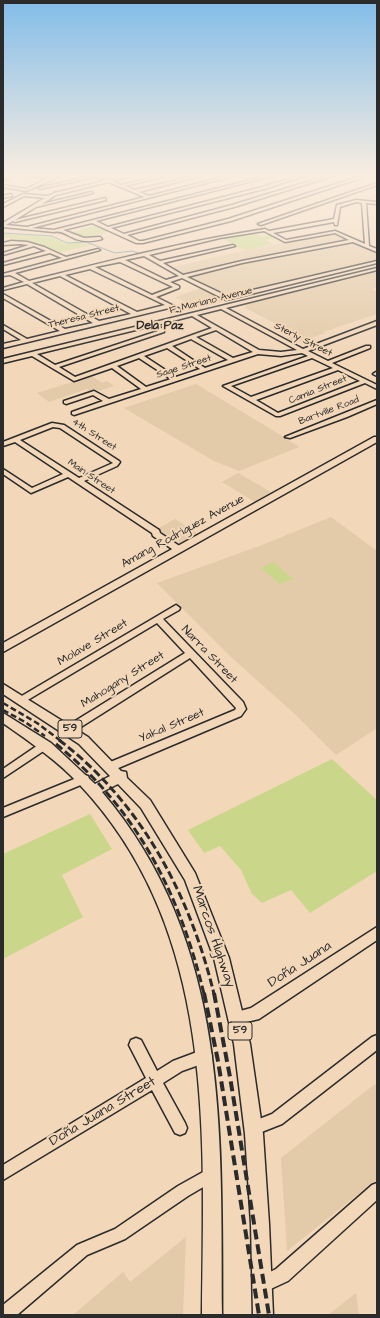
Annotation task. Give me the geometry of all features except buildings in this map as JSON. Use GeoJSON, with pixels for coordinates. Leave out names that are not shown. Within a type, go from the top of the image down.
{"type":"FeatureCollection","features":[{"type":"Feature","properties":{"kind":"main road","name":"Amang Rodriguez Avenue"},"geometry":{"type":"LineString","coordinates":[[3,648],[377,439]]}},
{"type":"Feature","properties":{"kind":"main road","name":"Marcos Highway"},"geometry":{"type":"LineString","coordinates":[[3,688],[70,729],[117,771],[162,827],[195,884],[221,952],[238,1018],[247,1073],[254,1128],[263,1315]]}},
{"type":"Feature","properties":{"kind":"main road","name":"59"},"geometry":{"type":"LineString","coordinates":[[3,717],[58,755],[89,785],[136,847],[161,893],[174,925],[190,978],[205,1056],[210,1112],[212,1174],[212,1315]]}},
{"type":"Feature","properties":{"kind":"main road"},"geometry":{"type":"LineString","coordinates":[[89,785],[117,771]]}},
{"type":"Feature","properties":{"kind":"street"},"geometry":{"type":"LineString","coordinates":[[72,236],[84,241],[92,241],[100,238]]}},
{"type":"Feature","properties":{"kind":"street"},"geometry":{"type":"LineString","coordinates":[[125,236],[138,242],[143,242],[174,236]]}},
{"type":"Feature","properties":{"kind":"street"},"geometry":{"type":"LineString","coordinates":[[3,289],[144,254],[237,236]]}},
{"type":"Feature","properties":{"kind":"street"},"geometry":{"type":"LineString","coordinates":[[275,236],[285,241],[316,236]]}},
{"type":"Feature","properties":{"kind":"street"},"geometry":{"type":"LineString","coordinates":[[343,236],[377,250]]}},
{"type":"Feature","properties":{"kind":"street"},"geometry":{"type":"LineString","coordinates":[[366,236],[367,246]]}},
{"type":"Feature","properties":{"kind":"street"},"geometry":{"type":"LineString","coordinates":[[159,264],[233,246],[220,238]]}},
{"type":"Feature","properties":{"kind":"street"},"geometry":{"type":"LineString","coordinates":[[166,281],[242,262],[354,240]]}},
{"type":"Feature","properties":{"kind":"street"},"geometry":{"type":"LineString","coordinates":[[3,244],[13,242],[36,245],[64,258]]}},
{"type":"Feature","properties":{"kind":"street"},"geometry":{"type":"LineString","coordinates":[[3,254],[36,245]]}},
{"type":"Feature","properties":{"kind":"street"},"geometry":{"type":"LineString","coordinates":[[3,275],[98,250]]}},
{"type":"Feature","properties":{"kind":"street"},"geometry":{"type":"LineString","coordinates":[[3,264],[51,251]]}},
{"type":"Feature","properties":{"kind":"street"},"geometry":{"type":"LineString","coordinates":[[144,254],[183,277],[226,298],[377,262]]}},
{"type":"Feature","properties":{"kind":"street"},"geometry":{"type":"LineString","coordinates":[[121,260],[177,287],[151,297]]}},
{"type":"Feature","properties":{"kind":"street"},"geometry":{"type":"LineString","coordinates":[[90,267],[178,310]]}},
{"type":"Feature","properties":{"kind":"street","name":"F. Mariano Avenue"},"geometry":{"type":"LineString","coordinates":[[3,361],[377,269]]}},
{"type":"Feature","properties":{"kind":"street"},"geometry":{"type":"LineString","coordinates":[[11,273],[98,323]]}},
{"type":"Feature","properties":{"kind":"street"},"geometry":{"type":"LineString","coordinates":[[59,274],[136,314]]}},
{"type":"Feature","properties":{"kind":"street"},"geometry":{"type":"LineString","coordinates":[[3,296],[64,331]]}},
{"type":"Feature","properties":{"kind":"street","name":"Theresa Street"},"geometry":{"type":"LineString","coordinates":[[3,346],[169,306]]}},
{"type":"Feature","properties":{"kind":"street","name":"Sterly Street"},"geometry":{"type":"LineString","coordinates":[[221,307],[312,356],[377,387]]}},
{"type":"Feature","properties":{"kind":"street"},"geometry":{"type":"LineString","coordinates":[[192,314],[258,352]]}},
{"type":"Feature","properties":{"kind":"street","name":"Sage Street"},"geometry":{"type":"LineString","coordinates":[[74,413],[258,352],[281,354],[303,351],[370,329],[377,323]]}},
{"type":"Feature","properties":{"kind":"street"},"geometry":{"type":"LineString","coordinates":[[55,368],[162,331],[153,324]]}},
{"type":"Feature","properties":{"kind":"street"},"geometry":{"type":"LineString","coordinates":[[3,327],[25,340]]}},
{"type":"Feature","properties":{"kind":"street"},"geometry":{"type":"LineString","coordinates":[[33,354],[72,379],[76,379],[217,328]]}},
{"type":"Feature","properties":{"kind":"street"},"geometry":{"type":"LineString","coordinates":[[192,337],[233,361]]}},
{"type":"Feature","properties":{"kind":"street"},"geometry":{"type":"LineString","coordinates":[[168,346],[205,370]]}},
{"type":"Feature","properties":{"kind":"street"},"geometry":{"type":"LineString","coordinates":[[327,363],[368,347]]}},
{"type":"Feature","properties":{"kind":"street"},"geometry":{"type":"LineString","coordinates":[[140,356],[176,380]]}},
{"type":"Feature","properties":{"kind":"street"},"geometry":{"type":"LineString","coordinates":[[312,356],[226,386],[250,400],[338,368]]}},
{"type":"Feature","properties":{"kind":"street"},"geometry":{"type":"LineString","coordinates":[[112,366],[146,390]]}},
{"type":"Feature","properties":{"kind":"street","name":"Camia Street"},"geometry":{"type":"LineString","coordinates":[[250,400],[278,415],[365,381]]}},
{"type":"Feature","properties":{"kind":"street"},"geometry":{"type":"LineString","coordinates":[[66,402],[92,393],[96,393],[109,402]]}},
{"type":"Feature","properties":{"kind":"street","name":"Bartville Road"},"geometry":{"type":"LineString","coordinates":[[288,437],[345,416],[377,402]]}},
{"type":"Feature","properties":{"kind":"street","name":"4th Street"},"geometry":{"type":"LineString","coordinates":[[16,439],[52,425],[62,426],[117,462],[115,465],[79,481]]}},
{"type":"Feature","properties":{"kind":"street"},"geometry":{"type":"LineString","coordinates":[[3,444],[16,439]]}},
{"type":"Feature","properties":{"kind":"street","name":"Main Street"},"geometry":{"type":"LineString","coordinates":[[16,439],[156,532],[156,534],[180,548]]}},
{"type":"Feature","properties":{"kind":"street"},"geometry":{"type":"LineString","coordinates":[[3,471],[28,490],[35,490],[68,474]]}},
{"type":"Feature","properties":{"kind":"street","name":"Molave Street"},"geometry":{"type":"LineString","coordinates":[[23,699],[176,608]]}},
{"type":"Feature","properties":{"kind":"street","name":"Narra Street"},"geometry":{"type":"LineString","coordinates":[[158,619],[240,705],[241,709]]}},
{"type":"Feature","properties":{"kind":"street","name":"Mahogany Street"},"geometry":{"type":"LineString","coordinates":[[70,729],[191,653]]}},
{"type":"Feature","properties":{"kind":"street","name":"Yakal Street"},"geometry":{"type":"LineString","coordinates":[[117,771],[238,713],[241,709]]}},
{"type":"Feature","properties":{"kind":"street"},"geometry":{"type":"LineString","coordinates":[[3,774],[44,745]]}},
{"type":"Feature","properties":{"kind":"street"},"geometry":{"type":"LineString","coordinates":[[3,814],[89,785]]}},
{"type":"Feature","properties":{"kind":"street","name":"Doña Juana"},"geometry":{"type":"LineString","coordinates":[[238,1018],[254,1014],[377,933]]}},
{"type":"Feature","properties":{"kind":"street"},"geometry":{"type":"LineString","coordinates":[[254,1128],[277,1120],[377,1042]]}},
{"type":"Feature","properties":{"kind":"street"},"geometry":{"type":"LineString","coordinates":[[136,1046],[156,1080],[180,1128]]}},
{"type":"Feature","properties":{"kind":"street","name":"Doña Juana Street"},"geometry":{"type":"LineString","coordinates":[[3,1173],[178,1066],[205,1056]]}},
{"type":"Feature","properties":{"kind":"street"},"geometry":{"type":"LineString","coordinates":[[4,1315],[82,1250],[120,1234],[183,1191],[212,1174]]}},
{"type":"Feature","properties":{"kind":"street"},"geometry":{"type":"LineString","coordinates":[[262,1285],[282,1275],[377,1190]]}},
{"type":"Feature","properties":{"kind":"shaded area"},"geometry":{"type":"Polygon","coordinates":[[[321,236],[340,236],[377,252],[377,263],[197,308],[175,297],[201,288],[164,269],[246,250],[321,236]]]}},
{"type":"Feature","properties":{"kind":"shaded area"},"geometry":{"type":"Polygon","coordinates":[[[377,270],[377,288],[372,289],[377,292],[377,314],[323,332],[325,333],[296,343],[286,338],[296,334],[243,307],[247,306],[245,304],[377,270]]]}},
{"type":"Feature","properties":{"kind":"shaded area"},"geometry":{"type":"Polygon","coordinates":[[[92,376],[102,383],[107,381],[114,386],[91,392],[87,389],[49,402],[37,393],[92,376]]]}},
{"type":"Feature","properties":{"kind":"shaded area"},"geometry":{"type":"Polygon","coordinates":[[[196,384],[299,447],[239,471],[214,461],[124,408],[196,384]]]}},
{"type":"Feature","properties":{"kind":"shaded area"},"geometry":{"type":"Polygon","coordinates":[[[238,473],[271,492],[255,502],[222,482],[238,473]]]}},
{"type":"Feature","properties":{"kind":"shaded area"},"geometry":{"type":"Polygon","coordinates":[[[331,517],[377,551],[377,728],[336,755],[297,716],[232,658],[157,583],[262,545],[331,517]]]}},
{"type":"Feature","properties":{"kind":"shaded area"},"geometry":{"type":"Polygon","coordinates":[[[175,519],[197,533],[180,543],[157,529],[175,519]]]}},
{"type":"Feature","properties":{"kind":"shaded area"},"geometry":{"type":"Polygon","coordinates":[[[375,1084],[377,1087],[377,1179],[287,1251],[281,1158],[375,1084]]]}},
{"type":"Feature","properties":{"kind":"shaded area"},"geometry":{"type":"Polygon","coordinates":[[[186,1237],[183,1315],[73,1315],[123,1272],[130,1282],[186,1237]]]}},
{"type":"Feature","properties":{"kind":"shaded area"},"geometry":{"type":"Polygon","coordinates":[[[356,1293],[359,1315],[328,1315],[356,1293]]]}},
{"type":"Feature","properties":{"kind":"green space"},"geometry":{"type":"Polygon","coordinates":[[[3,236],[34,236],[53,237],[67,244],[75,242],[91,245],[57,253],[38,244],[9,238],[3,239],[3,236]]]}},
{"type":"Feature","properties":{"kind":"green space"},"geometry":{"type":"Polygon","coordinates":[[[75,236],[95,236],[83,239],[75,236]]]}},
{"type":"Feature","properties":{"kind":"green space"},"geometry":{"type":"Polygon","coordinates":[[[238,236],[258,236],[261,237],[272,236],[276,238],[266,240],[273,244],[246,250],[237,247],[223,238],[238,236]]]}},
{"type":"Feature","properties":{"kind":"green space"},"geometry":{"type":"Polygon","coordinates":[[[273,562],[293,579],[280,584],[261,568],[273,562]]]}},
{"type":"Feature","properties":{"kind":"green space"},"geometry":{"type":"Polygon","coordinates":[[[332,759],[377,800],[377,871],[310,913],[291,890],[262,903],[252,894],[241,870],[220,846],[204,853],[188,830],[332,759]]]}},
{"type":"Feature","properties":{"kind":"green space"},"geometry":{"type":"Polygon","coordinates":[[[90,814],[112,849],[62,875],[83,917],[3,959],[3,854],[90,814]]]}},
{"type":"Feature","properties":{"kind":"waterway"},"geometry":{"type":"LineString","coordinates":[[44,236],[52,236],[67,243],[86,242],[115,253],[132,251],[141,254]]}},
{"type":"Feature","properties":{"kind":"railway"},"geometry":{"type":"LineString","coordinates":[[3,703],[37,723],[61,741]]}},
{"type":"Feature","properties":{"kind":"railway"},"geometry":{"type":"LineString","coordinates":[[3,710],[25,722],[45,736]]}},
{"type":"Feature","properties":{"kind":"railway"},"geometry":{"type":"LineString","coordinates":[[59,740],[88,765],[114,792],[138,822],[158,853],[176,886],[191,921],[204,957],[214,994]]}},
{"type":"Feature","properties":{"kind":"railway"},"geometry":{"type":"LineString","coordinates":[[56,744],[85,769],[110,796],[132,825],[151,856],[168,888],[182,922],[194,957],[204,994]]}},
{"type":"Feature","properties":{"kind":"railway"},"geometry":{"type":"LineString","coordinates":[[204,993],[218,1061],[259,1315]]}},
{"type":"Feature","properties":{"kind":"railway"},"geometry":{"type":"LineString","coordinates":[[214,993],[230,1077],[269,1315]]}},
{"type":"Feature","properties":{"kind":"district","name":"Dela Paz"},"geometry":{"type":"Point","coordinates":[160,326]}}]}
